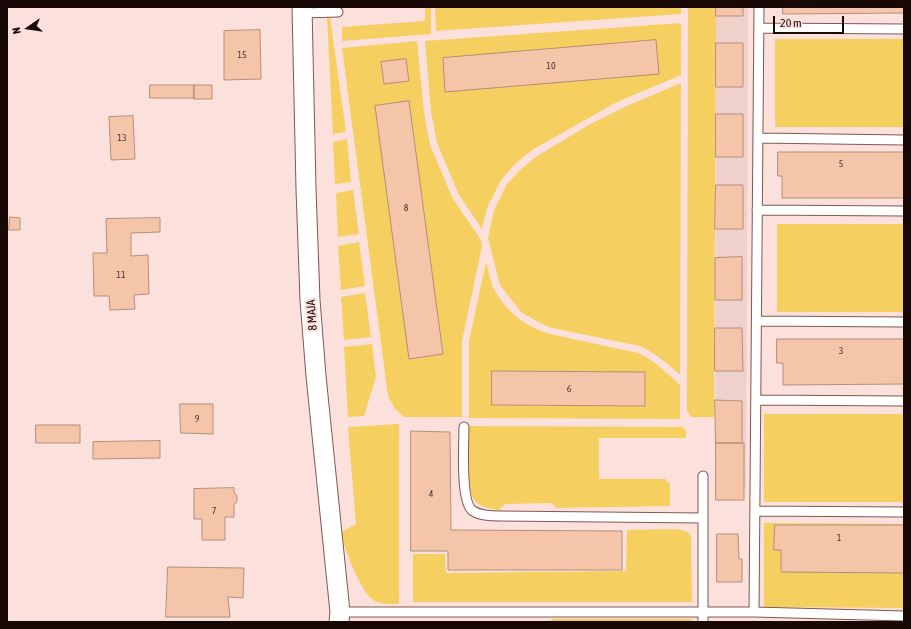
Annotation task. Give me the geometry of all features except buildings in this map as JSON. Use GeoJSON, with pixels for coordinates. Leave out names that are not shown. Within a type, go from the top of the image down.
{"type":"FeatureCollection","features":[{"type":"Feature","properties":{"kind":"street","name":"8 MAJA"},"geometry":{"type":"LineString","coordinates":[[302,10],[310,300],[340,617]]}},
{"type":"Feature","properties":{"kind":"lane"},"geometry":{"type":"LineString","coordinates":[[754,612],[759,7]]}},
{"type":"Feature","properties":{"kind":"lane"},"geometry":{"type":"LineString","coordinates":[[302,10],[338,12]]}},
{"type":"Feature","properties":{"kind":"lane"},"geometry":{"type":"LineString","coordinates":[[759,28],[904,29]]}},
{"type":"Feature","properties":{"kind":"lane"},"geometry":{"type":"LineString","coordinates":[[758,138],[904,140]]}},
{"type":"Feature","properties":{"kind":"lane"},"geometry":{"type":"LineString","coordinates":[[757,210],[904,211]]}},
{"type":"Feature","properties":{"kind":"lane"},"geometry":{"type":"LineString","coordinates":[[757,321],[904,322]]}},
{"type":"Feature","properties":{"kind":"lane"},"geometry":{"type":"LineString","coordinates":[[756,400],[904,401]]}},
{"type":"Feature","properties":{"kind":"lane"},"geometry":{"type":"LineString","coordinates":[[464,427],[465,493],[470,509],[481,515],[702,518]]}},
{"type":"Feature","properties":{"kind":"lane"},"geometry":{"type":"LineString","coordinates":[[703,476],[702,518],[704,622]]}},
{"type":"Feature","properties":{"kind":"lane"},"geometry":{"type":"LineString","coordinates":[[755,510],[904,512]]}},
{"type":"Feature","properties":{"kind":"lane"},"geometry":{"type":"LineString","coordinates":[[340,617],[703,612],[904,616]]}},
{"type":"Feature","properties":{"kind":"shaded area"},"geometry":{"type":"Polygon","coordinates":[[[425,7],[431,7],[431,34],[342,41],[342,27],[425,21],[425,7]]]}},
{"type":"Feature","properties":{"kind":"shaded area"},"geometry":{"type":"Polygon","coordinates":[[[435,7],[681,7],[681,14],[436,31],[435,7]]]}},
{"type":"Feature","properties":{"kind":"shaded area"},"geometry":{"type":"Polygon","coordinates":[[[688,7],[716,7],[714,417],[691,417],[687,410],[688,7]]]}},
{"type":"Feature","properties":{"kind":"shaded area"},"geometry":{"type":"Polygon","coordinates":[[[716,7],[748,7],[746,488],[715,487],[716,7]]]}},
{"type":"Feature","properties":{"kind":"shaded area"},"geometry":{"type":"Polygon","coordinates":[[[327,17],[330,17],[346,132],[333,134],[327,17]]]}},
{"type":"Feature","properties":{"kind":"shaded area"},"geometry":{"type":"Polygon","coordinates":[[[681,23],[681,75],[617,102],[532,150],[515,164],[501,180],[487,208],[482,229],[459,195],[437,143],[431,111],[425,41],[681,23]]]}},
{"type":"Feature","properties":{"kind":"shaded area"},"geometry":{"type":"Polygon","coordinates":[[[775,39],[904,39],[904,127],[775,127],[775,39]]]}},
{"type":"Feature","properties":{"kind":"shaded area"},"geometry":{"type":"Polygon","coordinates":[[[417,41],[424,112],[430,145],[453,199],[481,240],[482,246],[462,341],[462,417],[404,417],[395,409],[388,396],[342,48],[417,41]]]}},
{"type":"Feature","properties":{"kind":"shaded area"},"geometry":{"type":"Polygon","coordinates":[[[681,83],[680,375],[661,359],[640,346],[552,328],[521,312],[500,285],[488,238],[494,210],[507,184],[521,169],[537,156],[587,126],[620,109],[681,83]]]}},
{"type":"Feature","properties":{"kind":"shaded area"},"geometry":{"type":"Polygon","coordinates":[[[347,139],[351,182],[335,184],[333,142],[347,139]]]}},
{"type":"Feature","properties":{"kind":"shaded area"},"geometry":{"type":"Polygon","coordinates":[[[353,190],[359,234],[338,237],[336,193],[353,190]]]}},
{"type":"Feature","properties":{"kind":"shaded area"},"geometry":{"type":"Polygon","coordinates":[[[777,224],[904,224],[904,312],[777,312],[777,224]]]}},
{"type":"Feature","properties":{"kind":"shaded area"},"geometry":{"type":"Polygon","coordinates":[[[359,242],[365,286],[341,290],[338,246],[359,242]]]}},
{"type":"Feature","properties":{"kind":"shaded area"},"geometry":{"type":"Polygon","coordinates":[[[486,262],[493,286],[499,297],[511,312],[525,323],[550,334],[638,353],[660,367],[680,385],[680,419],[469,418],[469,341],[486,262]]]}},
{"type":"Feature","properties":{"kind":"shaded area"},"geometry":{"type":"Polygon","coordinates":[[[365,293],[371,337],[344,340],[341,297],[365,293]]]}},
{"type":"Feature","properties":{"kind":"shaded area"},"geometry":{"type":"Polygon","coordinates":[[[372,344],[376,377],[364,416],[348,417],[344,347],[372,344]]]}},
{"type":"Feature","properties":{"kind":"shaded area"},"geometry":{"type":"Polygon","coordinates":[[[764,414],[904,414],[904,502],[764,502],[764,414]]]}},
{"type":"Feature","properties":{"kind":"shaded area"},"geometry":{"type":"Polygon","coordinates":[[[399,424],[399,604],[387,604],[375,601],[364,590],[354,570],[340,533],[356,524],[348,427],[399,424]]]}},
{"type":"Feature","properties":{"kind":"shaded area"},"geometry":{"type":"Polygon","coordinates":[[[468,426],[683,427],[686,431],[686,438],[599,438],[599,479],[666,479],[666,481],[670,484],[670,506],[556,508],[552,503],[505,504],[499,510],[480,505],[475,501],[472,495],[469,486],[467,465],[468,426]]]}},
{"type":"Feature","properties":{"kind":"shaded area"},"geometry":{"type":"Polygon","coordinates":[[[764,523],[904,524],[904,608],[764,607],[764,523]]]}},
{"type":"Feature","properties":{"kind":"shaded area"},"geometry":{"type":"Polygon","coordinates":[[[677,529],[688,532],[691,537],[692,602],[413,602],[413,554],[445,554],[446,573],[626,571],[627,530],[677,529]]]}},
{"type":"Feature","properties":{"kind":"shaded area"},"geometry":{"type":"Polygon","coordinates":[[[552,619],[692,619],[692,622],[550,622],[552,619]]]}}]}
